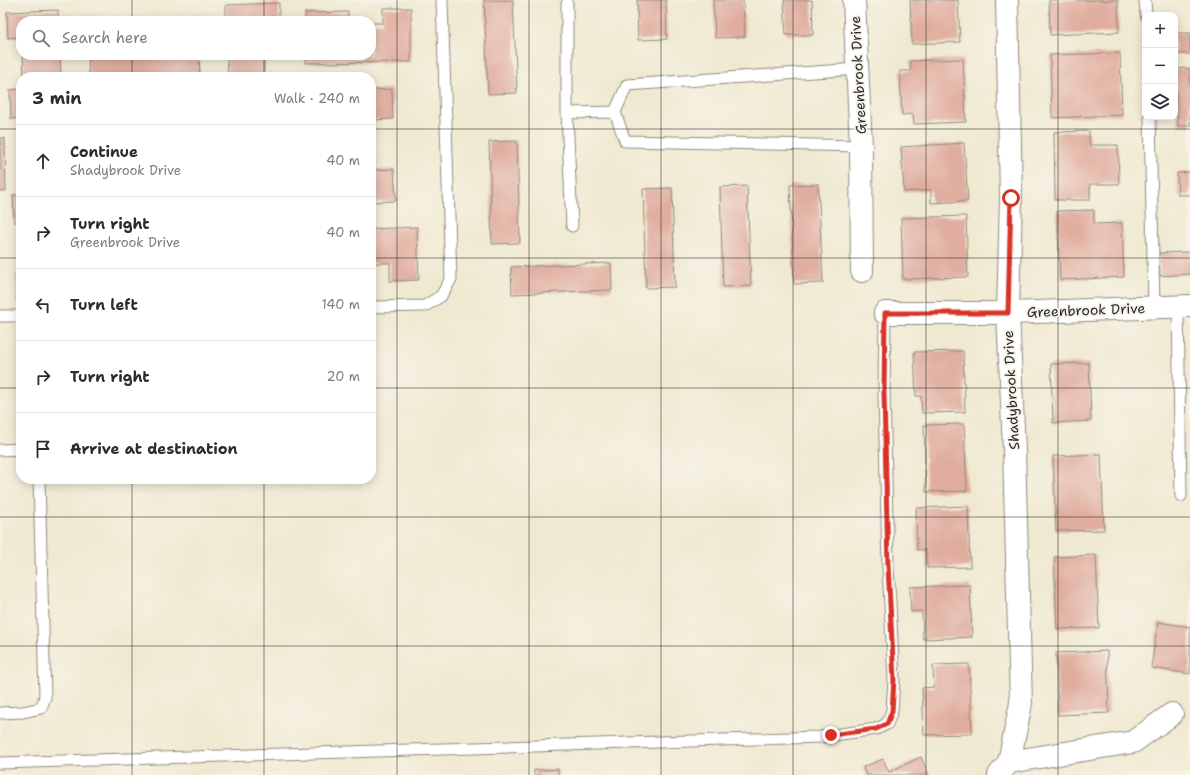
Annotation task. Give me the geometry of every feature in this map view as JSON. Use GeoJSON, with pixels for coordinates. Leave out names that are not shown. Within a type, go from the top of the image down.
{"type":"FeatureCollection","features":[{"type":"Feature","properties":{"kind":"street","name":"Greenbrook Drive"},"geometry":{"type":"LineString","coordinates":[[854,0],[861,146],[862,271]]}},
{"type":"Feature","properties":{"kind":"street","name":"Shadybrook Drive"},"geometry":{"type":"LineString","coordinates":[[1004,768],[1021,703],[1014,450],[1008,313],[1011,198],[1007,0]]}},
{"type":"Feature","properties":{"kind":"street","name":"Greenbrook Drive"},"geometry":{"type":"LineString","coordinates":[[885,313],[1008,313],[1184,306]]}},
{"type":"Feature","properties":{"kind":"street"},"geometry":{"type":"LineString","coordinates":[[1004,768],[1133,742],[1172,714]]}},
{"type":"Feature","properties":{"kind":"lane"},"geometry":{"type":"LineString","coordinates":[[376,307],[425,306],[441,296],[451,279],[442,0]]}},
{"type":"Feature","properties":{"kind":"lane"},"geometry":{"type":"LineString","coordinates":[[1145,0],[1146,12]]}},
{"type":"Feature","properties":{"kind":"lane"},"geometry":{"type":"LineString","coordinates":[[568,4],[567,113],[572,226]]}},
{"type":"Feature","properties":{"kind":"lane"},"geometry":{"type":"LineString","coordinates":[[857,69],[626,85],[615,112],[625,141],[861,146]]}},
{"type":"Feature","properties":{"kind":"lane"},"geometry":{"type":"LineString","coordinates":[[567,113],[615,112]]}},
{"type":"Feature","properties":{"kind":"lane"},"geometry":{"type":"LineString","coordinates":[[1150,120],[1154,307]]}},
{"type":"Feature","properties":{"kind":"lane"},"geometry":{"type":"LineString","coordinates":[[1181,496],[1184,306]]}},
{"type":"Feature","properties":{"kind":"lane"},"geometry":{"type":"LineString","coordinates":[[0,763],[820,737],[876,729],[887,724],[892,711],[894,680],[888,558],[884,392],[885,313]]}},
{"type":"Feature","properties":{"kind":"lane"},"geometry":{"type":"LineString","coordinates":[[0,316],[16,316]]}},
{"type":"Feature","properties":{"kind":"lane"},"geometry":{"type":"LineString","coordinates":[[0,450],[16,449]]}},
{"type":"Feature","properties":{"kind":"lane"},"geometry":{"type":"LineString","coordinates":[[0,713],[23,712],[41,708],[45,697],[38,484]]}},
{"type":"Feature","properties":{"kind":"building"},"geometry":{"type":"Polygon","coordinates":[[[484,0],[513,0],[517,93],[488,94],[484,0]]]}},
{"type":"Feature","properties":{"kind":"building"},"geometry":{"type":"Polygon","coordinates":[[[637,0],[666,0],[667,39],[638,40],[637,0]]]}},
{"type":"Feature","properties":{"kind":"building"},"geometry":{"type":"Polygon","coordinates":[[[713,0],[743,0],[745,37],[715,38],[713,0]]]}},
{"type":"Feature","properties":{"kind":"building"},"geometry":{"type":"Polygon","coordinates":[[[784,0],[812,0],[813,35],[786,35],[784,0]]]}},
{"type":"Feature","properties":{"kind":"building"},"geometry":{"type":"Polygon","coordinates":[[[910,0],[958,0],[960,42],[912,44],[910,0]]]}},
{"type":"Feature","properties":{"kind":"building"},"geometry":{"type":"Polygon","coordinates":[[[1049,0],[1118,0],[1119,32],[1050,35],[1049,0]]]}},
{"type":"Feature","properties":{"kind":"building"},"geometry":{"type":"Polygon","coordinates":[[[279,3],[279,16],[226,16],[226,5],[279,3]]]}},
{"type":"Feature","properties":{"kind":"building"},"geometry":{"type":"Polygon","coordinates":[[[383,8],[411,8],[411,62],[306,63],[306,60],[376,60],[376,23],[383,23],[383,8]]]}},
{"type":"Feature","properties":{"kind":"building"},"geometry":{"type":"Polygon","coordinates":[[[58,10],[58,16],[16,16],[16,37],[8,38],[7,12],[58,10]]]}},
{"type":"Feature","properties":{"kind":"building"},"geometry":{"type":"Polygon","coordinates":[[[348,12],[348,16],[305,16],[305,13],[348,12]]]}},
{"type":"Feature","properties":{"kind":"building"},"geometry":{"type":"Polygon","coordinates":[[[1178,33],[1190,33],[1190,54],[1178,54],[1178,33]]]}},
{"type":"Feature","properties":{"kind":"building"},"geometry":{"type":"Polygon","coordinates":[[[1120,53],[1122,115],[1052,118],[1050,55],[1120,53]]]}},
{"type":"Feature","properties":{"kind":"building"},"geometry":{"type":"Polygon","coordinates":[[[963,59],[966,122],[914,124],[913,114],[902,115],[900,71],[911,71],[910,61],[963,59]]]}},
{"type":"Feature","properties":{"kind":"building"},"geometry":{"type":"Polygon","coordinates":[[[23,60],[60,60],[61,72],[24,72],[23,60]]]}},
{"type":"Feature","properties":{"kind":"building"},"geometry":{"type":"Polygon","coordinates":[[[88,60],[199,60],[200,72],[89,72],[88,60]]]}},
{"type":"Feature","properties":{"kind":"building"},"geometry":{"type":"Polygon","coordinates":[[[227,60],[264,60],[264,72],[228,72],[227,60]]]}},
{"type":"Feature","properties":{"kind":"building"},"geometry":{"type":"Polygon","coordinates":[[[1190,68],[1190,126],[1178,126],[1178,69],[1190,68]]]}},
{"type":"Feature","properties":{"kind":"building"},"geometry":{"type":"Polygon","coordinates":[[[16,89],[16,118],[11,119],[10,90],[16,89]]]}},
{"type":"Feature","properties":{"kind":"building"},"geometry":{"type":"Polygon","coordinates":[[[392,89],[393,119],[376,120],[376,90],[392,89]]]}},
{"type":"Feature","properties":{"kind":"building"},"geometry":{"type":"Polygon","coordinates":[[[1089,131],[1089,145],[1118,145],[1119,184],[1090,184],[1090,200],[1055,200],[1054,132],[1089,131]]]}},
{"type":"Feature","properties":{"kind":"building"},"geometry":{"type":"Polygon","coordinates":[[[0,138],[5,138],[6,191],[0,191],[0,138]]]}},
{"type":"Feature","properties":{"kind":"building"},"geometry":{"type":"Polygon","coordinates":[[[517,141],[520,243],[492,244],[489,142],[517,141]]]}},
{"type":"Feature","properties":{"kind":"building"},"geometry":{"type":"Polygon","coordinates":[[[964,143],[968,201],[931,203],[931,190],[904,192],[901,147],[964,143]]]}},
{"type":"Feature","properties":{"kind":"building"},"geometry":{"type":"Polygon","coordinates":[[[394,169],[396,201],[376,202],[376,170],[394,169]]]}},
{"type":"Feature","properties":{"kind":"building"},"geometry":{"type":"Polygon","coordinates":[[[1190,172],[1190,195],[1178,195],[1177,173],[1190,172]]]}},
{"type":"Feature","properties":{"kind":"building"},"geometry":{"type":"Polygon","coordinates":[[[818,184],[823,283],[794,284],[790,185],[818,184]]]}},
{"type":"Feature","properties":{"kind":"building"},"geometry":{"type":"Polygon","coordinates":[[[747,186],[751,286],[723,287],[720,187],[747,186]]]}},
{"type":"Feature","properties":{"kind":"building"},"geometry":{"type":"Polygon","coordinates":[[[672,188],[675,287],[646,288],[643,189],[672,188]]]}},
{"type":"Feature","properties":{"kind":"building"},"geometry":{"type":"Polygon","coordinates":[[[13,195],[16,195],[16,222],[14,222],[13,195]]]}},
{"type":"Feature","properties":{"kind":"building"},"geometry":{"type":"Polygon","coordinates":[[[1094,210],[1094,224],[1122,223],[1124,277],[1060,280],[1057,211],[1094,210]]]}},
{"type":"Feature","properties":{"kind":"building"},"geometry":{"type":"Polygon","coordinates":[[[966,216],[968,277],[903,279],[901,218],[966,216]]]}},
{"type":"Feature","properties":{"kind":"building"},"geometry":{"type":"Polygon","coordinates":[[[417,227],[419,280],[390,281],[390,263],[376,263],[376,229],[417,227]]]}},
{"type":"Feature","properties":{"kind":"building"},"geometry":{"type":"Polygon","coordinates":[[[1190,252],[1190,274],[1160,276],[1159,253],[1190,252]]]}},
{"type":"Feature","properties":{"kind":"building"},"geometry":{"type":"Polygon","coordinates":[[[611,263],[612,290],[512,294],[511,267],[611,263]]]}},
{"type":"Feature","properties":{"kind":"building"},"geometry":{"type":"Polygon","coordinates":[[[963,351],[965,412],[922,413],[921,396],[916,396],[914,352],[963,351]]]}},
{"type":"Feature","properties":{"kind":"building"},"geometry":{"type":"Polygon","coordinates":[[[1089,363],[1091,421],[1053,423],[1051,364],[1089,363]]]}},
{"type":"Feature","properties":{"kind":"building"},"geometry":{"type":"Polygon","coordinates":[[[964,424],[967,491],[926,492],[924,425],[964,424]]]}},
{"type":"Feature","properties":{"kind":"building"},"geometry":{"type":"Polygon","coordinates":[[[1101,454],[1104,530],[1056,531],[1053,456],[1101,454]]]}},
{"type":"Feature","properties":{"kind":"building"},"geometry":{"type":"Polygon","coordinates":[[[968,506],[970,567],[927,568],[926,550],[917,550],[916,508],[968,506]]]}},
{"type":"Feature","properties":{"kind":"building"},"geometry":{"type":"Polygon","coordinates":[[[1096,555],[1099,628],[1057,629],[1054,557],[1096,555]]]}},
{"type":"Feature","properties":{"kind":"building"},"geometry":{"type":"Polygon","coordinates":[[[970,585],[972,637],[923,639],[922,611],[911,612],[910,587],[970,585]]]}},
{"type":"Feature","properties":{"kind":"building"},"geometry":{"type":"Polygon","coordinates":[[[1158,622],[1190,627],[1190,674],[1151,668],[1158,622]]]}},
{"type":"Feature","properties":{"kind":"building"},"geometry":{"type":"Polygon","coordinates":[[[1107,651],[1109,713],[1058,715],[1056,653],[1107,651]]]}},
{"type":"Feature","properties":{"kind":"building"},"geometry":{"type":"Polygon","coordinates":[[[969,664],[972,734],[924,735],[922,688],[934,687],[933,665],[969,664]]]}},
{"type":"Feature","properties":{"kind":"building"},"geometry":{"type":"Polygon","coordinates":[[[921,757],[929,775],[866,775],[863,767],[883,759],[889,772],[921,757]]]}},
{"type":"Feature","properties":{"kind":"building"},"geometry":{"type":"Polygon","coordinates":[[[558,769],[558,775],[534,775],[534,770],[558,769]]]}},
{"type":"Feature","properties":{"kind":"route"},"geometry":{"type":"LineString","coordinates":[[831,735],[876,729],[887,724],[892,711],[894,680],[888,566],[884,392],[885,313],[1008,313],[1011,198]]}}]}
